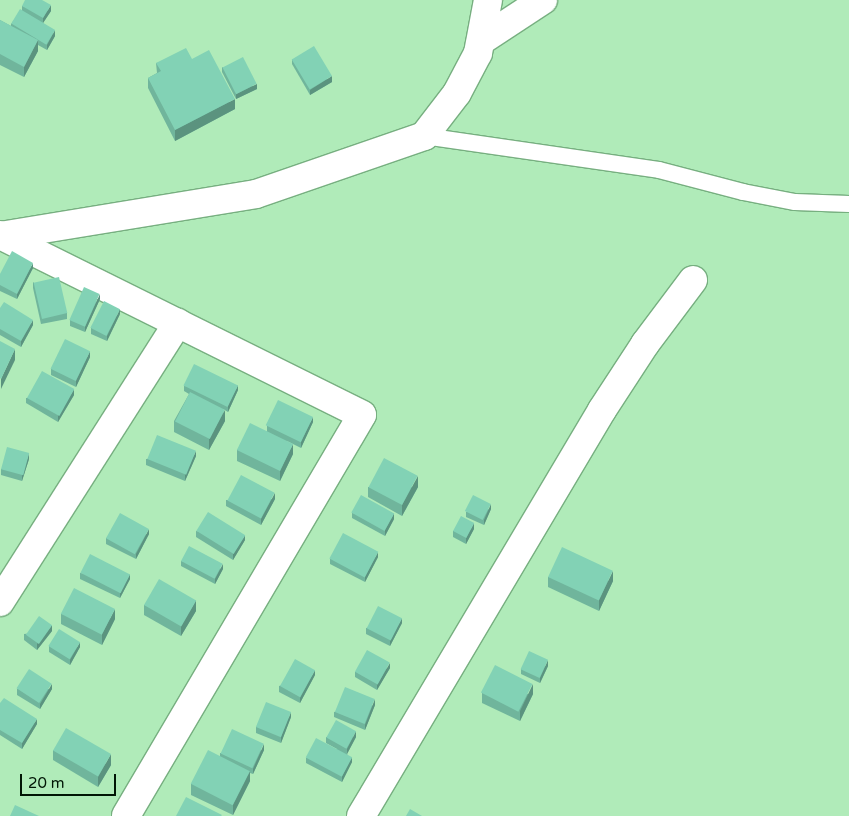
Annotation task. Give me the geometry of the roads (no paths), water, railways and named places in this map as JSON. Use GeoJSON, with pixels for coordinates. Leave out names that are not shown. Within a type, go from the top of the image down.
{"type":"FeatureCollection","features":[{"type":"Feature","properties":{"kind":"street"},"geometry":{"type":"LineString","coordinates":[[0,235],[256,194],[424,136],[458,93],[482,40],[488,0]]}},
{"type":"Feature","properties":{"kind":"street"},"geometry":{"type":"LineString","coordinates":[[482,40],[543,0]]}},
{"type":"Feature","properties":{"kind":"street"},"geometry":{"type":"LineString","coordinates":[[0,235],[362,415],[126,816]]}},
{"type":"Feature","properties":{"kind":"street"},"geometry":{"type":"LineString","coordinates":[[361,816],[602,410],[645,344],[693,280]]}},
{"type":"Feature","properties":{"kind":"street"},"geometry":{"type":"LineString","coordinates":[[0,602],[178,323]]}},
{"type":"Feature","properties":{"kind":"lane"},"geometry":{"type":"LineString","coordinates":[[424,136],[659,170],[743,192],[795,202],[849,204]]}}]}
